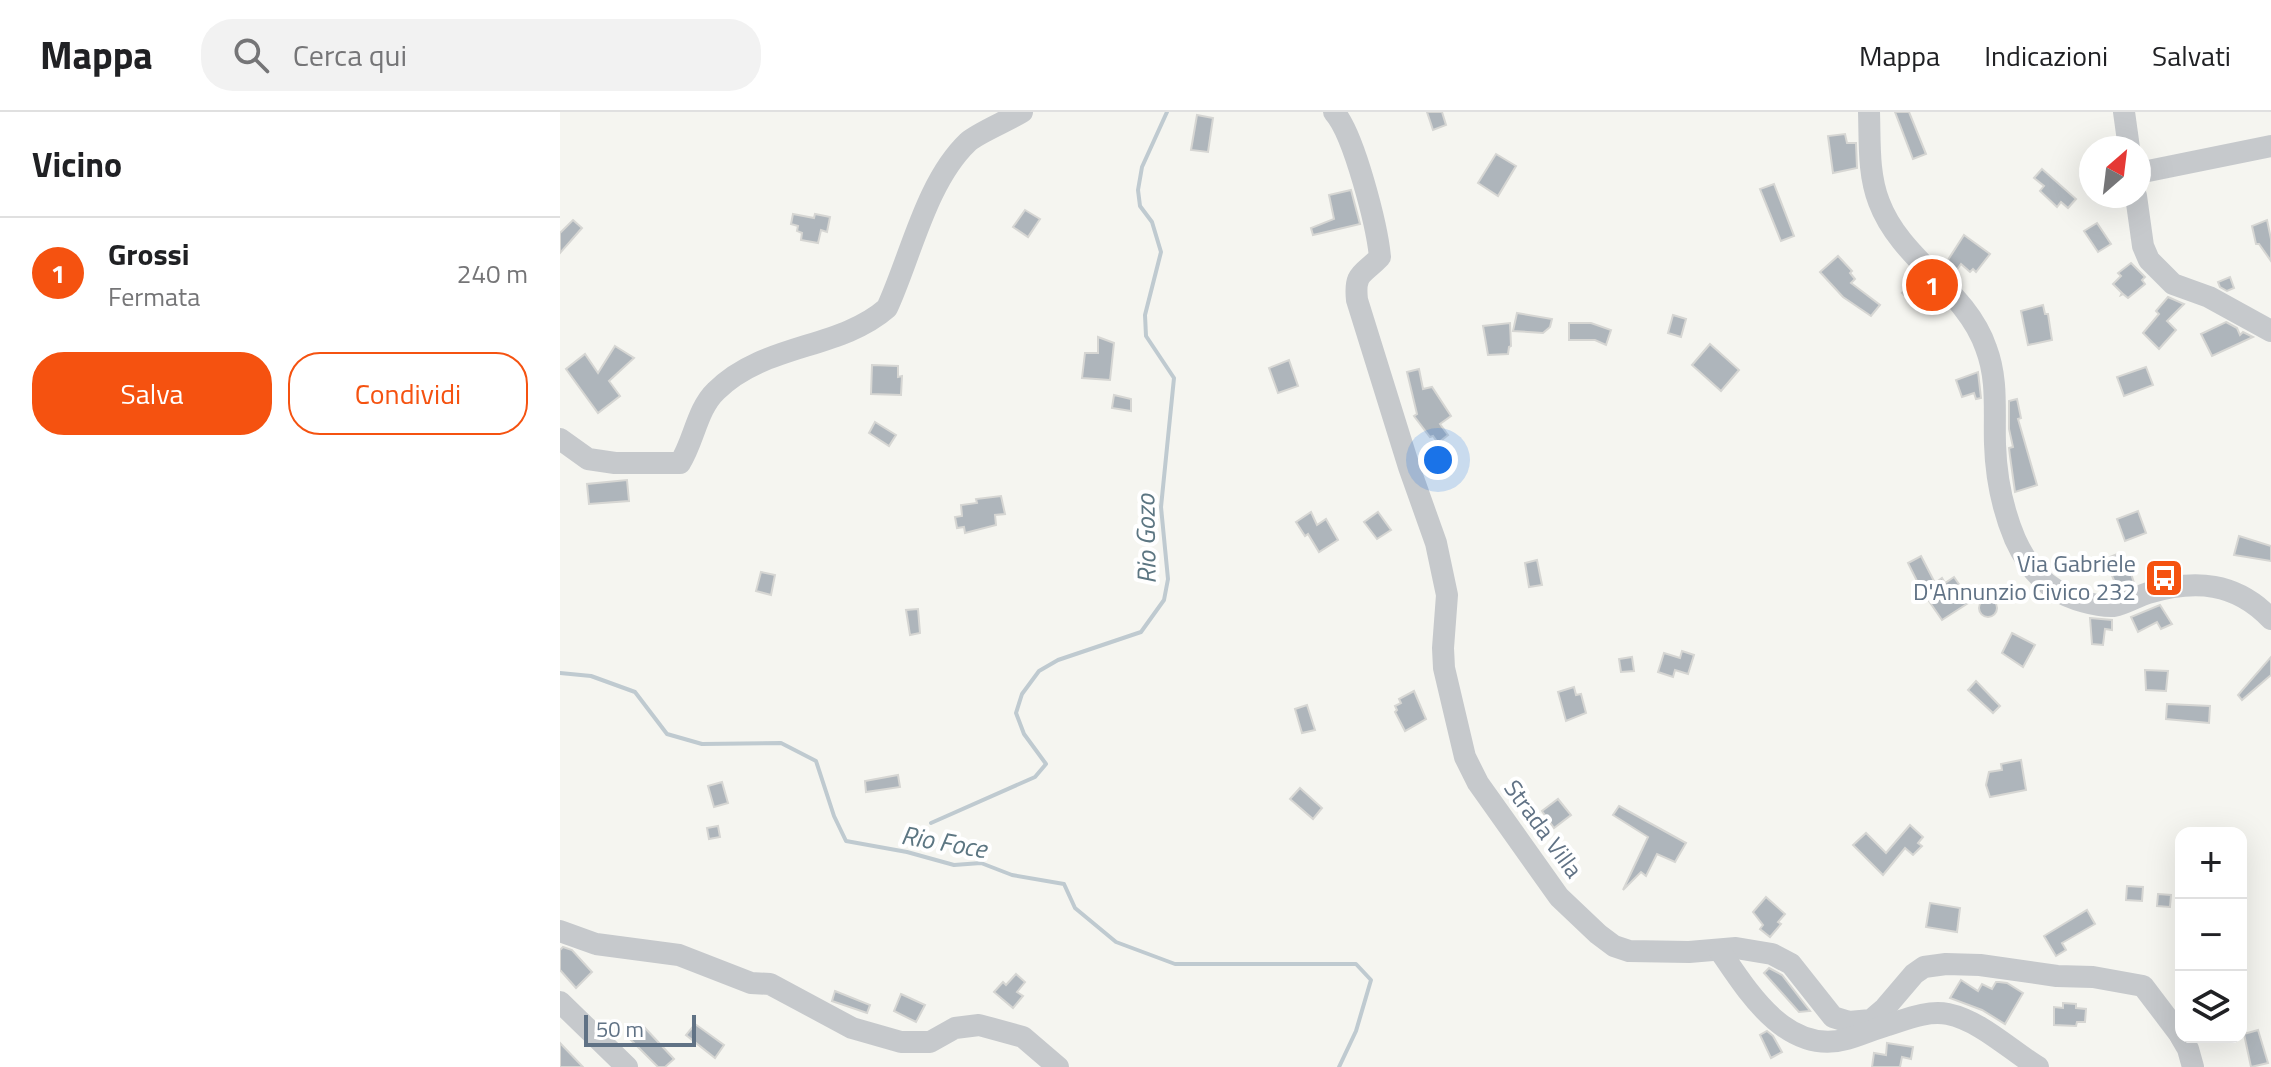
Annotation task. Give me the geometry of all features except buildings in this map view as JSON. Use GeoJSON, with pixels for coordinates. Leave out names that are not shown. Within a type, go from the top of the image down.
{"type":"FeatureCollection","features":[{"type":"Feature","properties":{"kind":"street"},"geometry":{"type":"LineString","coordinates":[[560,439],[588,459],[615,463],[680,463],[714,392],[752,363],[871,322],[887,308],[935,189],[947,170],[969,140],[1022,112]]}},
{"type":"Feature","properties":{"kind":"street","name":"Strada Villa"},"geometry":{"type":"LineString","coordinates":[[1334,112],[1346,133],[1379,239],[1380,257],[1358,277],[1355,284],[1357,300],[1436,543],[1447,595],[1444,668],[1465,757],[1478,783],[1559,897],[1614,946],[1629,951],[1751,949],[1772,954],[1791,964],[1833,1017],[1867,1026]]}},
{"type":"Feature","properties":{"kind":"street"},"geometry":{"type":"LineString","coordinates":[[1869,112],[1872,177],[1879,203],[1914,257],[1969,313],[1986,346],[1995,377],[1998,485],[2014,537],[2035,574],[2057,591],[2081,601],[2114,606],[2170,586],[2200,585],[2227,589],[2259,606],[2271,619]]}},
{"type":"Feature","properties":{"kind":"street"},"geometry":{"type":"LineString","coordinates":[[2124,112],[2127,136]]}},
{"type":"Feature","properties":{"kind":"street"},"geometry":{"type":"LineString","coordinates":[[2151,170],[2271,146]]}},
{"type":"Feature","properties":{"kind":"street"},"geometry":{"type":"LineString","coordinates":[[2138,208],[2143,246],[2149,260],[2173,284],[2209,297],[2271,331]]}},
{"type":"Feature","properties":{"kind":"street"},"geometry":{"type":"LineString","coordinates":[[560,931],[596,944],[679,955],[751,983],[770,984],[852,1028],[901,1042],[930,1042],[955,1028],[979,1025],[1023,1037],[1058,1067]]}},
{"type":"Feature","properties":{"kind":"street"},"geometry":{"type":"LineString","coordinates":[[1720,951],[1748,993],[1767,1014],[1791,1031],[1812,1040],[1845,1040],[1867,1026],[1914,974],[1924,967],[1946,964],[2093,977],[2143,986],[2175,1029]]}},
{"type":"Feature","properties":{"kind":"street"},"geometry":{"type":"LineString","coordinates":[[560,1002],[627,1067]]}},
{"type":"Feature","properties":{"kind":"street"},"geometry":{"type":"LineString","coordinates":[[1867,1026],[1922,1014],[1948,1014],[1979,1027],[2038,1067]]}},
{"type":"Feature","properties":{"kind":"street"},"geometry":{"type":"LineString","coordinates":[[2184,1043],[2193,1067]]}},
{"type":"Feature","properties":{"kind":"waterway","name":"Rio Gozo"},"geometry":{"type":"LineString","coordinates":[[931,823],[1035,777],[1046,764],[1024,734],[1016,713],[1022,694],[1039,671],[1058,660],[1141,632],[1164,600],[1168,579],[1161,507],[1174,378],[1146,336],[1145,315],[1161,252],[1152,222],[1140,206],[1138,190],[1142,167],[1167,112]]}},
{"type":"Feature","properties":{"kind":"waterway","name":"Rio Foce"},"geometry":{"type":"LineString","coordinates":[[560,673],[591,676],[635,692],[667,734],[702,744],[781,743],[816,761],[834,816],[846,841],[907,852],[954,865],[981,863],[1012,875],[1064,884],[1075,908],[1116,942],[1175,964],[1356,964],[1371,980],[1356,1031],[1339,1067]]}},
{"type":"Feature","properties":{"kind":"place","name":"Grossi"},"geometry":{"type":"Point","coordinates":[1932,285]}},
{"type":"Feature","properties":{"kind":"place","name":"Via Gabriele D'Annunzio Civico 232"},"geometry":{"type":"Point","coordinates":[2164,578]}}]}
